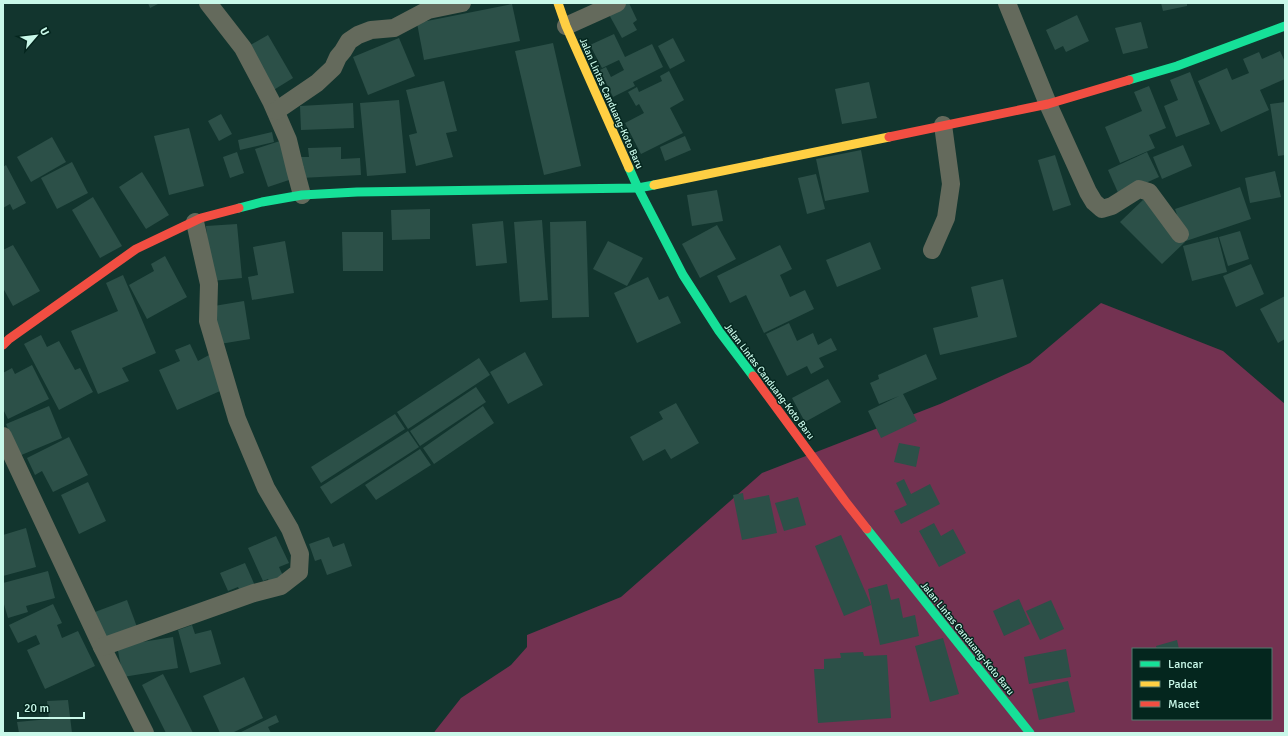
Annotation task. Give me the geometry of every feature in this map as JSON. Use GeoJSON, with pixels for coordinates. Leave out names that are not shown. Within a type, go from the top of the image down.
{"type":"FeatureCollection","features":[{"type":"Feature","properties":{"kind":"street"},"geometry":{"type":"LineString","coordinates":[[208,3],[243,48],[276,111],[288,140],[294,169],[302,195]]}},
{"type":"Feature","properties":{"kind":"street"},"geometry":{"type":"LineString","coordinates":[[276,111],[317,83],[333,68],[349,41],[358,35],[371,30],[394,28],[428,10],[462,3]]}},
{"type":"Feature","properties":{"kind":"street","name":"Jalan Lintas Canduang-Koto Baru"},"geometry":{"type":"LineString","coordinates":[[558,3],[566,26],[638,188],[683,275],[719,331],[845,501],[1030,733]]}},
{"type":"Feature","properties":{"kind":"street"},"geometry":{"type":"LineString","coordinates":[[566,26],[617,3]]}},
{"type":"Feature","properties":{"kind":"street"},"geometry":{"type":"LineString","coordinates":[[1008,3],[1048,104],[1094,202],[1102,209],[1112,206],[1139,189],[1149,192],[1180,234]]}},
{"type":"Feature","properties":{"kind":"street"},"geometry":{"type":"LineString","coordinates":[[3,345],[9,339],[136,249],[201,218],[262,202],[302,195],[357,192],[638,188],[943,124],[1048,104],[1177,66],[1285,26]]}},
{"type":"Feature","properties":{"kind":"street"},"geometry":{"type":"LineString","coordinates":[[932,250],[946,218],[951,184],[943,124]]}},
{"type":"Feature","properties":{"kind":"street"},"geometry":{"type":"LineString","coordinates":[[102,647],[254,593],[281,586],[299,572],[300,554],[290,529],[266,488],[236,419],[208,321],[209,284],[195,222]]}},
{"type":"Feature","properties":{"kind":"street"},"geometry":{"type":"LineString","coordinates":[[3,436],[102,647],[145,733]]}},
{"type":"Feature","properties":{"kind":"shaded area"},"geometry":{"type":"Polygon","coordinates":[[[1101,303],[1223,351],[1285,404],[1285,733],[434,733],[461,698],[511,665],[527,647],[527,635],[621,597],[762,473],[940,404],[1030,363],[1101,303]]]}},
{"type":"Feature","properties":{"kind":"building"},"geometry":{"type":"Polygon","coordinates":[[[148,3],[160,3],[150,8],[148,3]]]}},
{"type":"Feature","properties":{"kind":"building"},"geometry":{"type":"Polygon","coordinates":[[[622,3],[629,3],[637,20],[633,23],[637,30],[622,38],[607,11],[622,3]]]}},
{"type":"Feature","properties":{"kind":"building"},"geometry":{"type":"Polygon","coordinates":[[[1161,3],[1187,3],[1187,6],[1163,11],[1161,3]]]}},
{"type":"Feature","properties":{"kind":"building"},"geometry":{"type":"Polygon","coordinates":[[[512,4],[520,41],[424,60],[417,23],[512,4]]]}},
{"type":"Feature","properties":{"kind":"building"},"geometry":{"type":"Polygon","coordinates":[[[1077,15],[1089,41],[1066,52],[1063,46],[1055,50],[1046,30],[1077,15]]]}},
{"type":"Feature","properties":{"kind":"building"},"geometry":{"type":"Polygon","coordinates":[[[1141,22],[1148,48],[1123,54],[1115,28],[1141,22]]]}},
{"type":"Feature","properties":{"kind":"building"},"geometry":{"type":"Polygon","coordinates":[[[614,34],[625,57],[652,44],[663,67],[633,82],[635,86],[613,97],[600,70],[606,67],[611,77],[624,70],[619,60],[602,68],[590,45],[614,34]]]}},
{"type":"Feature","properties":{"kind":"building"},"geometry":{"type":"Polygon","coordinates":[[[268,35],[293,78],[272,91],[247,47],[268,35]]]}},
{"type":"Feature","properties":{"kind":"building"},"geometry":{"type":"Polygon","coordinates":[[[399,38],[415,76],[368,95],[353,57],[399,38]]]}},
{"type":"Feature","properties":{"kind":"building"},"geometry":{"type":"Polygon","coordinates":[[[673,38],[685,61],[670,69],[658,46],[673,38]]]}},
{"type":"Feature","properties":{"kind":"building"},"geometry":{"type":"Polygon","coordinates":[[[553,43],[581,166],[544,175],[515,51],[553,43]]]}},
{"type":"Feature","properties":{"kind":"building"},"geometry":{"type":"Polygon","coordinates":[[[1280,51],[1285,62],[1285,79],[1260,90],[1269,110],[1221,132],[1198,81],[1227,68],[1232,80],[1249,73],[1243,59],[1259,52],[1262,59],[1280,51]]]}},
{"type":"Feature","properties":{"kind":"building"},"geometry":{"type":"Polygon","coordinates":[[[669,71],[684,100],[670,108],[683,133],[641,154],[625,123],[644,113],[639,104],[636,106],[628,92],[637,87],[639,92],[662,81],[660,76],[669,71]]]}},
{"type":"Feature","properties":{"kind":"building"},"geometry":{"type":"Polygon","coordinates":[[[1190,72],[1210,124],[1176,137],[1164,106],[1178,100],[1170,80],[1190,72]]]}},
{"type":"Feature","properties":{"kind":"building"},"geometry":{"type":"Polygon","coordinates":[[[444,81],[457,131],[446,133],[453,157],[416,166],[409,135],[417,133],[406,90],[444,81]]]}},
{"type":"Feature","properties":{"kind":"building"},"geometry":{"type":"Polygon","coordinates":[[[869,82],[877,118],[842,124],[835,89],[869,82]]]}},
{"type":"Feature","properties":{"kind":"building"},"geometry":{"type":"Polygon","coordinates":[[[1149,86],[1166,128],[1149,135],[1155,148],[1120,163],[1105,127],[1142,111],[1134,92],[1149,86]]]}},
{"type":"Feature","properties":{"kind":"building"},"geometry":{"type":"Polygon","coordinates":[[[399,100],[406,173],[367,176],[360,103],[399,100]]]}},
{"type":"Feature","properties":{"kind":"building"},"geometry":{"type":"Polygon","coordinates":[[[1285,102],[1285,155],[1278,156],[1270,104],[1285,102]]]}},
{"type":"Feature","properties":{"kind":"building"},"geometry":{"type":"Polygon","coordinates":[[[353,103],[354,128],[301,130],[300,106],[353,103]]]}},
{"type":"Feature","properties":{"kind":"building"},"geometry":{"type":"Polygon","coordinates":[[[221,114],[232,134],[219,141],[208,121],[221,114]]]}},
{"type":"Feature","properties":{"kind":"building"},"geometry":{"type":"Polygon","coordinates":[[[189,128],[204,186],[169,195],[154,136],[189,128]]]}},
{"type":"Feature","properties":{"kind":"building"},"geometry":{"type":"Polygon","coordinates":[[[272,132],[274,142],[240,150],[238,140],[272,132]]]}},
{"type":"Feature","properties":{"kind":"building"},"geometry":{"type":"Polygon","coordinates":[[[685,136],[691,150],[665,161],[660,147],[685,136]]]}},
{"type":"Feature","properties":{"kind":"building"},"geometry":{"type":"Polygon","coordinates":[[[52,137],[66,162],[31,182],[17,157],[52,137]]]}},
{"type":"Feature","properties":{"kind":"building"},"geometry":{"type":"Polygon","coordinates":[[[280,141],[292,179],[268,187],[255,149],[280,141]]]}},
{"type":"Feature","properties":{"kind":"building"},"geometry":{"type":"Polygon","coordinates":[[[1183,145],[1192,166],[1162,179],[1153,157],[1183,145]]]}},
{"type":"Feature","properties":{"kind":"building"},"geometry":{"type":"Polygon","coordinates":[[[341,147],[341,159],[360,158],[361,175],[300,178],[299,157],[309,157],[308,148],[341,147]]]}},
{"type":"Feature","properties":{"kind":"building"},"geometry":{"type":"Polygon","coordinates":[[[861,150],[869,192],[825,201],[816,159],[861,150]]]}},
{"type":"Feature","properties":{"kind":"building"},"geometry":{"type":"Polygon","coordinates":[[[237,152],[244,173],[230,178],[223,157],[237,152]]]}},
{"type":"Feature","properties":{"kind":"building"},"geometry":{"type":"Polygon","coordinates":[[[1147,152],[1159,177],[1119,195],[1108,170],[1147,152]]]}},
{"type":"Feature","properties":{"kind":"building"},"geometry":{"type":"Polygon","coordinates":[[[1055,155],[1071,205],[1053,211],[1038,160],[1055,155]]]}},
{"type":"Feature","properties":{"kind":"building"},"geometry":{"type":"Polygon","coordinates":[[[72,162],[88,193],[57,209],[41,178],[72,162]]]}},
{"type":"Feature","properties":{"kind":"building"},"geometry":{"type":"Polygon","coordinates":[[[6,165],[26,203],[13,210],[10,204],[3,208],[3,167],[6,165]]]}},
{"type":"Feature","properties":{"kind":"building"},"geometry":{"type":"Polygon","coordinates":[[[1275,171],[1281,197],[1250,203],[1245,178],[1275,171]]]}},
{"type":"Feature","properties":{"kind":"building"},"geometry":{"type":"Polygon","coordinates":[[[142,172],[169,215],[146,229],[119,187],[142,172]]]}},
{"type":"Feature","properties":{"kind":"building"},"geometry":{"type":"Polygon","coordinates":[[[816,174],[825,209],[807,214],[798,178],[816,174]]]}},
{"type":"Feature","properties":{"kind":"building"},"geometry":{"type":"Polygon","coordinates":[[[1240,187],[1251,219],[1186,241],[1175,209],[1240,187]]]}},
{"type":"Feature","properties":{"kind":"building"},"geometry":{"type":"Polygon","coordinates":[[[717,190],[723,221],[692,226],[687,195],[717,190]]]}},
{"type":"Feature","properties":{"kind":"building"},"geometry":{"type":"Polygon","coordinates":[[[93,197],[122,246],[100,258],[72,210],[93,197]]]}},
{"type":"Feature","properties":{"kind":"building"},"geometry":{"type":"Polygon","coordinates":[[[1144,199],[1185,242],[1162,264],[1120,222],[1144,199]]]}},
{"type":"Feature","properties":{"kind":"building"},"geometry":{"type":"Polygon","coordinates":[[[430,209],[430,239],[392,240],[391,210],[430,209]]]}},
{"type":"Feature","properties":{"kind":"building"},"geometry":{"type":"Polygon","coordinates":[[[542,220],[548,300],[520,302],[514,222],[542,220]]]}},
{"type":"Feature","properties":{"kind":"building"},"geometry":{"type":"Polygon","coordinates":[[[503,221],[507,263],[476,266],[472,224],[503,221]]]}},
{"type":"Feature","properties":{"kind":"building"},"geometry":{"type":"Polygon","coordinates":[[[586,221],[589,317],[552,318],[550,222],[586,221]]]}},
{"type":"Feature","properties":{"kind":"building"},"geometry":{"type":"Polygon","coordinates":[[[237,224],[242,278],[212,281],[206,226],[237,224]]]}},
{"type":"Feature","properties":{"kind":"building"},"geometry":{"type":"Polygon","coordinates":[[[717,225],[736,259],[700,278],[682,244],[717,225]]]}},
{"type":"Feature","properties":{"kind":"building"},"geometry":{"type":"Polygon","coordinates":[[[1240,231],[1249,259],[1228,266],[1219,237],[1240,231]]]}},
{"type":"Feature","properties":{"kind":"building"},"geometry":{"type":"Polygon","coordinates":[[[342,232],[383,232],[383,271],[343,271],[342,232]]]}},
{"type":"Feature","properties":{"kind":"building"},"geometry":{"type":"Polygon","coordinates":[[[1218,237],[1227,272],[1192,281],[1183,246],[1218,237]]]}},
{"type":"Feature","properties":{"kind":"building"},"geometry":{"type":"Polygon","coordinates":[[[285,241],[294,293],[252,300],[248,277],[258,275],[253,247],[285,241]]]}},
{"type":"Feature","properties":{"kind":"building"},"geometry":{"type":"Polygon","coordinates":[[[608,241],[643,258],[627,286],[593,269],[608,241]]]}},
{"type":"Feature","properties":{"kind":"building"},"geometry":{"type":"Polygon","coordinates":[[[870,242],[881,269],[837,287],[826,260],[870,242]]]}},
{"type":"Feature","properties":{"kind":"building"},"geometry":{"type":"Polygon","coordinates":[[[13,245],[40,291],[13,306],[3,288],[3,250],[13,245]]]}},
{"type":"Feature","properties":{"kind":"building"},"geometry":{"type":"Polygon","coordinates":[[[780,245],[792,269],[780,275],[790,297],[805,290],[814,309],[764,333],[746,295],[730,303],[717,276],[780,245]]]}},
{"type":"Feature","properties":{"kind":"building"},"geometry":{"type":"Polygon","coordinates":[[[165,256],[187,297],[147,319],[129,285],[154,271],[151,264],[165,256]]]}},
{"type":"Feature","properties":{"kind":"building"},"geometry":{"type":"Polygon","coordinates":[[[1251,264],[1264,294],[1236,307],[1223,276],[1251,264]]]}},
{"type":"Feature","properties":{"kind":"building"},"geometry":{"type":"Polygon","coordinates":[[[123,275],[156,353],[122,368],[129,381],[98,394],[71,331],[118,311],[106,283],[123,275]]]}},
{"type":"Feature","properties":{"kind":"building"},"geometry":{"type":"Polygon","coordinates":[[[648,277],[659,300],[668,296],[681,323],[637,343],[614,293],[648,277]]]}},
{"type":"Feature","properties":{"kind":"building"},"geometry":{"type":"Polygon","coordinates":[[[1003,279],[1017,337],[940,355],[933,328],[978,317],[971,287],[1003,279]]]}},
{"type":"Feature","properties":{"kind":"building"},"geometry":{"type":"Polygon","coordinates":[[[1285,296],[1285,339],[1278,343],[1260,309],[1285,296]]]}},
{"type":"Feature","properties":{"kind":"building"},"geometry":{"type":"Polygon","coordinates":[[[244,301],[250,339],[220,344],[214,306],[244,301]]]}},
{"type":"Feature","properties":{"kind":"building"},"geometry":{"type":"Polygon","coordinates":[[[789,323],[797,341],[813,333],[818,345],[831,338],[837,350],[819,358],[824,367],[811,374],[807,366],[787,376],[766,334],[789,323]]]}},
{"type":"Feature","properties":{"kind":"building"},"geometry":{"type":"Polygon","coordinates":[[[41,335],[47,347],[59,341],[75,370],[80,368],[93,392],[59,410],[24,344],[41,335]]]}},
{"type":"Feature","properties":{"kind":"building"},"geometry":{"type":"Polygon","coordinates":[[[190,344],[198,361],[211,354],[227,388],[177,410],[159,370],[180,361],[175,350],[190,344]]]}},
{"type":"Feature","properties":{"kind":"building"},"geometry":{"type":"Polygon","coordinates":[[[525,352],[543,385],[508,404],[490,372],[525,352]]]}},
{"type":"Feature","properties":{"kind":"building"},"geometry":{"type":"Polygon","coordinates":[[[926,354],[937,379],[903,394],[917,421],[881,438],[868,411],[899,396],[879,404],[870,383],[879,379],[878,375],[926,354]]]}},
{"type":"Feature","properties":{"kind":"building"},"geometry":{"type":"Polygon","coordinates":[[[479,358],[490,375],[408,429],[397,412],[479,358]]]}},
{"type":"Feature","properties":{"kind":"building"},"geometry":{"type":"Polygon","coordinates":[[[32,365],[49,399],[8,419],[3,409],[3,373],[12,368],[15,374],[32,365]]]}},
{"type":"Feature","properties":{"kind":"building"},"geometry":{"type":"Polygon","coordinates":[[[828,379],[841,402],[805,422],[792,398],[828,379]]]}},
{"type":"Feature","properties":{"kind":"building"},"geometry":{"type":"Polygon","coordinates":[[[476,387],[486,402],[420,446],[410,431],[476,387]]]}},
{"type":"Feature","properties":{"kind":"building"},"geometry":{"type":"Polygon","coordinates":[[[676,403],[699,443],[671,459],[665,449],[643,461],[630,437],[663,419],[659,412],[676,403]]]}},
{"type":"Feature","properties":{"kind":"building"},"geometry":{"type":"Polygon","coordinates":[[[49,406],[62,438],[19,456],[6,424],[49,406]]]}},
{"type":"Feature","properties":{"kind":"building"},"geometry":{"type":"Polygon","coordinates":[[[483,406],[494,423],[434,464],[423,448],[483,406]]]}},
{"type":"Feature","properties":{"kind":"building"},"geometry":{"type":"Polygon","coordinates":[[[395,414],[405,429],[321,483],[311,467],[395,414]]]}},
{"type":"Feature","properties":{"kind":"building"},"geometry":{"type":"Polygon","coordinates":[[[408,431],[419,447],[331,504],[320,487],[408,431]]]}},
{"type":"Feature","properties":{"kind":"building"},"geometry":{"type":"Polygon","coordinates":[[[69,437],[88,475],[53,492],[42,471],[35,475],[27,458],[69,437]]]}},
{"type":"Feature","properties":{"kind":"building"},"geometry":{"type":"Polygon","coordinates":[[[899,443],[920,447],[916,467],[894,462],[899,443]]]}},
{"type":"Feature","properties":{"kind":"building"},"geometry":{"type":"Polygon","coordinates":[[[420,449],[431,465],[376,500],[365,485],[420,449]]]}},
{"type":"Feature","properties":{"kind":"building"},"geometry":{"type":"Polygon","coordinates":[[[904,479],[911,494],[930,484],[940,504],[901,524],[894,511],[907,505],[896,483],[904,479]]]}},
{"type":"Feature","properties":{"kind":"building"},"geometry":{"type":"Polygon","coordinates":[[[88,482],[106,521],[79,534],[61,495],[88,482]]]}},
{"type":"Feature","properties":{"kind":"building"},"geometry":{"type":"Polygon","coordinates":[[[743,493],[744,500],[769,495],[777,533],[742,540],[733,495],[743,493]]]}},
{"type":"Feature","properties":{"kind":"building"},"geometry":{"type":"Polygon","coordinates":[[[798,497],[806,525],[784,531],[775,503],[798,497]]]}},
{"type":"Feature","properties":{"kind":"building"},"geometry":{"type":"Polygon","coordinates":[[[934,523],[941,536],[953,529],[966,553],[939,567],[919,531],[934,523]]]}},
{"type":"Feature","properties":{"kind":"building"},"geometry":{"type":"Polygon","coordinates":[[[26,528],[36,567],[3,576],[3,535],[26,528]]]}},
{"type":"Feature","properties":{"kind":"building"},"geometry":{"type":"Polygon","coordinates":[[[841,535],[871,605],[844,616],[815,546],[841,535]]]}},
{"type":"Feature","properties":{"kind":"building"},"geometry":{"type":"Polygon","coordinates":[[[276,536],[289,563],[279,567],[284,578],[270,584],[268,579],[263,581],[248,548],[276,536]]]}},
{"type":"Feature","properties":{"kind":"building"},"geometry":{"type":"Polygon","coordinates":[[[329,537],[333,547],[344,543],[352,566],[327,575],[321,559],[315,561],[309,544],[329,537]]]}},
{"type":"Feature","properties":{"kind":"building"},"geometry":{"type":"Polygon","coordinates":[[[245,563],[256,588],[241,594],[238,587],[228,591],[220,573],[245,563]]]}},
{"type":"Feature","properties":{"kind":"building"},"geometry":{"type":"Polygon","coordinates":[[[48,571],[55,598],[26,606],[28,612],[8,618],[3,601],[3,583],[48,571]]]}},
{"type":"Feature","properties":{"kind":"building"},"geometry":{"type":"Polygon","coordinates":[[[887,584],[891,600],[899,598],[903,618],[915,615],[919,636],[880,645],[868,589],[887,584]]]}},
{"type":"Feature","properties":{"kind":"building"},"geometry":{"type":"Polygon","coordinates":[[[1019,599],[1030,624],[1004,636],[993,611],[1019,599]]]}},
{"type":"Feature","properties":{"kind":"building"},"geometry":{"type":"Polygon","coordinates":[[[127,600],[137,627],[105,639],[95,612],[127,600]]]}},
{"type":"Feature","properties":{"kind":"building"},"geometry":{"type":"Polygon","coordinates":[[[1051,600],[1064,629],[1040,640],[1026,611],[1051,600]]]}},
{"type":"Feature","properties":{"kind":"building"},"geometry":{"type":"Polygon","coordinates":[[[53,604],[62,623],[57,625],[62,638],[78,631],[95,666],[45,689],[27,650],[40,644],[36,635],[18,643],[9,625],[53,604]]]}},
{"type":"Feature","properties":{"kind":"building"},"geometry":{"type":"Polygon","coordinates":[[[192,625],[195,634],[211,630],[221,664],[190,673],[178,630],[192,625]]]}},
{"type":"Feature","properties":{"kind":"building"},"geometry":{"type":"Polygon","coordinates":[[[173,637],[178,668],[123,677],[117,646],[173,637]]]}},
{"type":"Feature","properties":{"kind":"building"},"geometry":{"type":"Polygon","coordinates":[[[943,638],[959,694],[930,702],[915,646],[943,638]]]}},
{"type":"Feature","properties":{"kind":"building"},"geometry":{"type":"Polygon","coordinates":[[[1177,640],[1179,648],[1157,648],[1156,646],[1177,640]]]}},
{"type":"Feature","properties":{"kind":"building"},"geometry":{"type":"Polygon","coordinates":[[[1066,649],[1071,677],[1029,684],[1024,657],[1066,649]]]}},
{"type":"Feature","properties":{"kind":"building"},"geometry":{"type":"Polygon","coordinates":[[[863,652],[864,656],[887,655],[891,718],[818,723],[814,669],[824,669],[824,659],[841,658],[840,653],[863,652]]]}},
{"type":"Feature","properties":{"kind":"building"},"geometry":{"type":"Polygon","coordinates":[[[163,674],[193,733],[166,733],[142,685],[163,674]]]}},
{"type":"Feature","properties":{"kind":"building"},"geometry":{"type":"Polygon","coordinates":[[[244,677],[263,718],[232,733],[220,733],[203,696],[244,677]]]}},
{"type":"Feature","properties":{"kind":"building"},"geometry":{"type":"Polygon","coordinates":[[[1068,681],[1075,712],[1039,720],[1032,689],[1068,681]]]}},
{"type":"Feature","properties":{"kind":"building"},"geometry":{"type":"Polygon","coordinates":[[[68,700],[72,733],[19,733],[17,722],[49,719],[47,701],[68,700]]]}},
{"type":"Feature","properties":{"kind":"building"},"geometry":{"type":"Polygon","coordinates":[[[276,715],[279,722],[268,727],[271,733],[239,733],[276,715]]]}},
{"type":"Feature","properties":{"kind":"traffic: fast"},"geometry":{"type":"LineString","coordinates":[[1129,80],[1177,66],[1285,26]]}},
{"type":"Feature","properties":{"kind":"traffic: fast"},"geometry":{"type":"LineString","coordinates":[[629,168],[683,275],[719,331],[753,376]]}},
{"type":"Feature","properties":{"kind":"traffic: fast"},"geometry":{"type":"LineString","coordinates":[[239,208],[262,202],[302,195],[357,192],[638,188],[654,185]]}},
{"type":"Feature","properties":{"kind":"traffic: fast"},"geometry":{"type":"LineString","coordinates":[[867,529],[1030,733]]}},
{"type":"Feature","properties":{"kind":"traffic: slow"},"geometry":{"type":"LineString","coordinates":[[558,3],[566,26],[629,168]]}},
{"type":"Feature","properties":{"kind":"traffic: slow"},"geometry":{"type":"LineString","coordinates":[[654,185],[889,137]]}},
{"type":"Feature","properties":{"kind":"traffic: jam"},"geometry":{"type":"LineString","coordinates":[[889,137],[1048,104],[1129,80]]}},
{"type":"Feature","properties":{"kind":"traffic: jam"},"geometry":{"type":"LineString","coordinates":[[3,345],[9,339],[136,249],[201,218],[239,208]]}},
{"type":"Feature","properties":{"kind":"traffic: jam"},"geometry":{"type":"LineString","coordinates":[[753,376],[867,529]]}}]}
